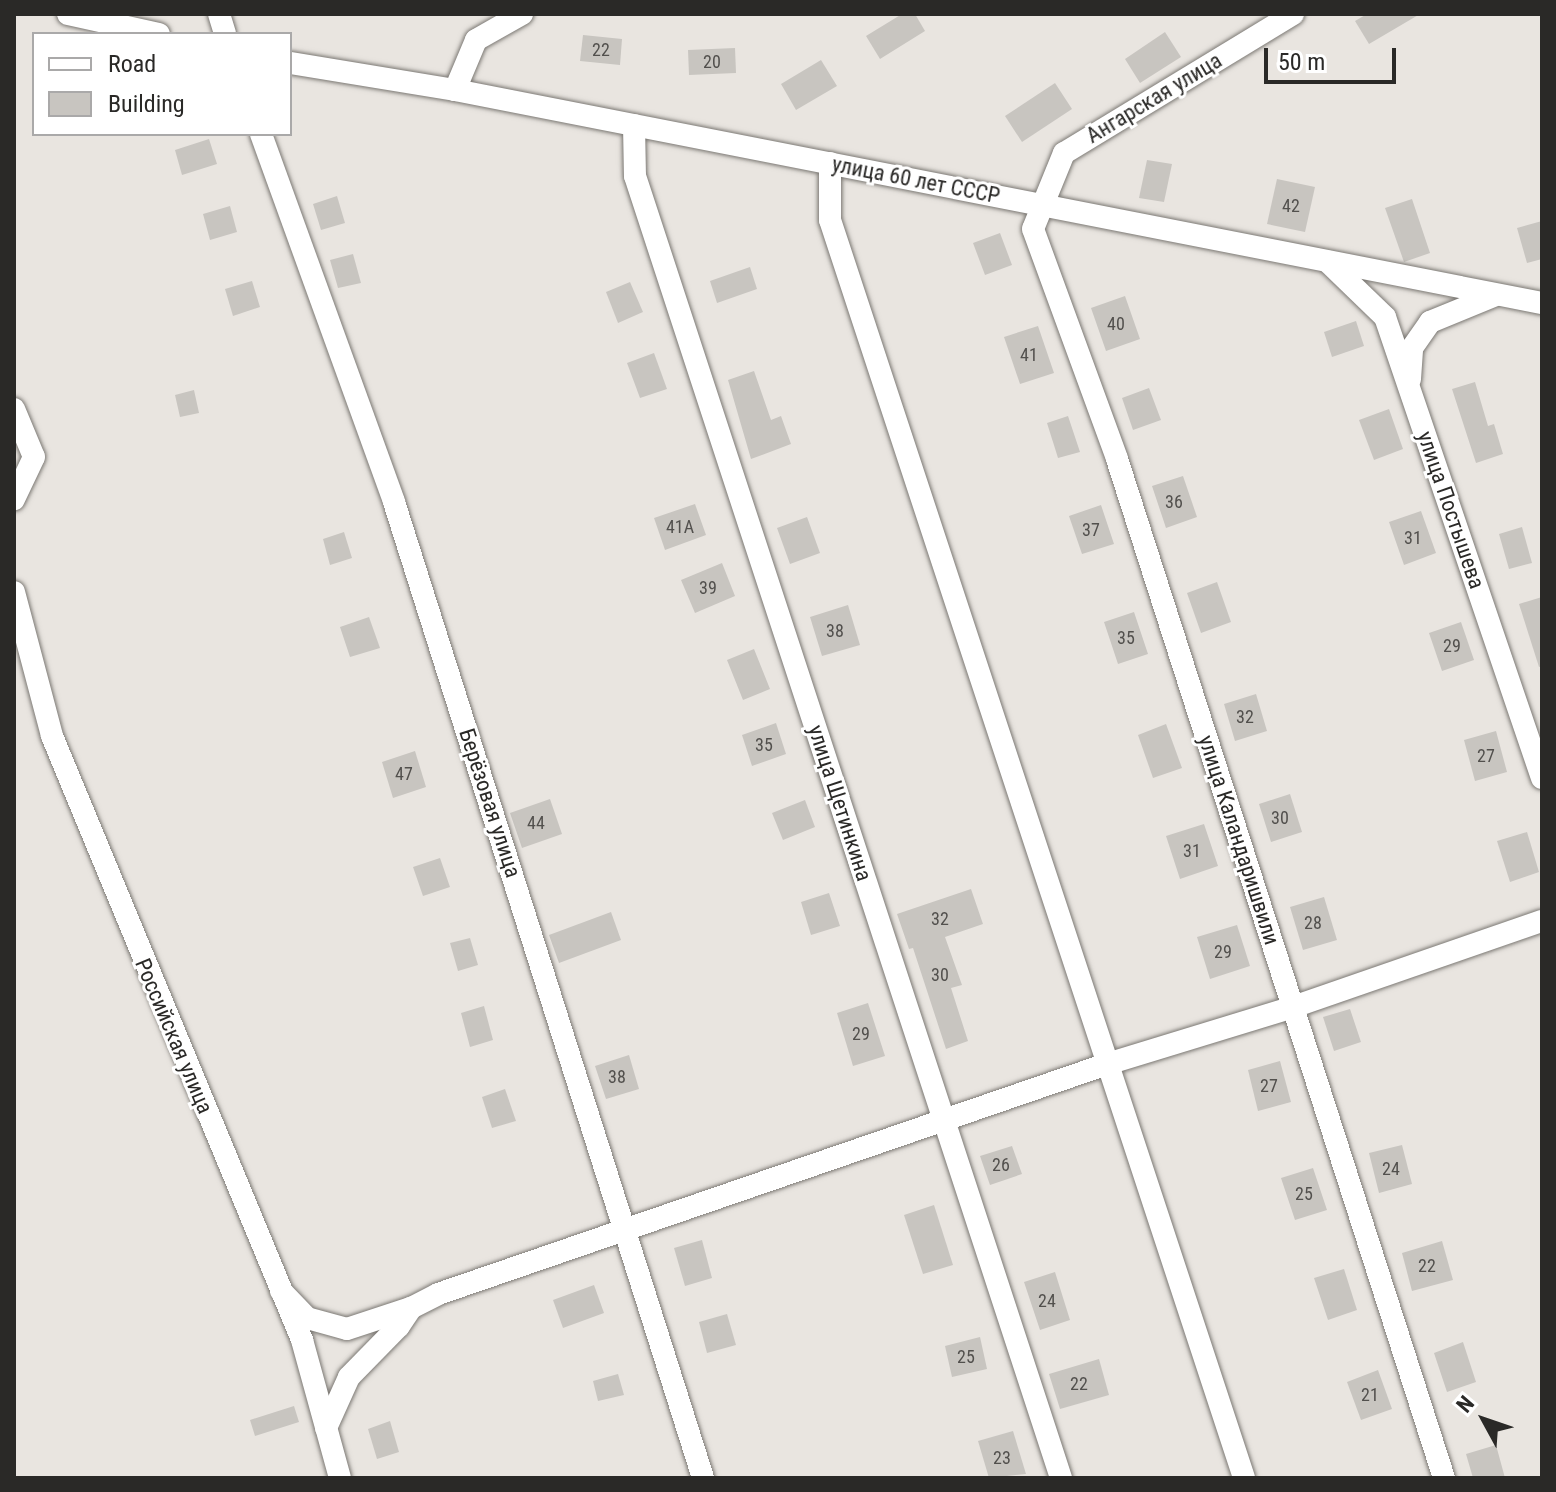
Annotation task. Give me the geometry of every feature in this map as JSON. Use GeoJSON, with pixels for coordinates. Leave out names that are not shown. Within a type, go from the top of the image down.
{"type":"FeatureCollection","features":[{"type":"Feature","properties":{"kind":"street"},"geometry":{"type":"LineString","coordinates":[[68,14],[150,32]]}},
{"type":"Feature","properties":{"kind":"street"},"geometry":{"type":"LineString","coordinates":[[455,90],[476,40],[522,14]]}},
{"type":"Feature","properties":{"kind":"street","name":"Ангарская улица"},"geometry":{"type":"LineString","coordinates":[[1041,205],[1064,153],[1293,14]]}},
{"type":"Feature","properties":{"kind":"street","name":"улица 60 лет СССР"},"geometry":{"type":"LineString","coordinates":[[292,63],[455,90],[1542,303]]}},
{"type":"Feature","properties":{"kind":"street","name":"улица Щетинкина"},"geometry":{"type":"LineString","coordinates":[[634,125],[635,176],[1061,1478]]}},
{"type":"Feature","properties":{"kind":"street","name":"Берёзовая улица"},"geometry":{"type":"LineString","coordinates":[[262,136],[394,502],[703,1478]]}},
{"type":"Feature","properties":{"kind":"street"},"geometry":{"type":"LineString","coordinates":[[830,163],[830,220],[1244,1478]]}},
{"type":"Feature","properties":{"kind":"street","name":"улица Каландаришвили"},"geometry":{"type":"LineString","coordinates":[[1041,205],[1033,229],[1117,459],[1444,1478]]}},
{"type":"Feature","properties":{"kind":"street","name":"улица Постышева"},"geometry":{"type":"LineString","coordinates":[[1328,261],[1385,317],[1542,778]]}},
{"type":"Feature","properties":{"kind":"street"},"geometry":{"type":"LineString","coordinates":[[1409,386],[1412,348],[1430,322],[1497,295]]}},
{"type":"Feature","properties":{"kind":"street"},"geometry":{"type":"LineString","coordinates":[[14,409],[34,457],[14,499]]}},
{"type":"Feature","properties":{"kind":"street","name":"Российская улица"},"geometry":{"type":"LineString","coordinates":[[14,592],[52,736],[302,1340],[340,1478]]}},
{"type":"Feature","properties":{"kind":"street"},"geometry":{"type":"LineString","coordinates":[[281,1291],[307,1318],[347,1329],[624,1229],[1107,1064],[1293,1007],[1542,921]]}},
{"type":"Feature","properties":{"kind":"street"},"geometry":{"type":"LineString","coordinates":[[326,1428],[349,1377],[399,1326],[411,1308]]}},
{"type":"Feature","properties":{"kind":"building"},"geometry":{"type":"Polygon","coordinates":[[[902,14],[915,14],[925,31],[880,59],[866,36],[902,14]]]}},
{"type":"Feature","properties":{"kind":"building"},"geometry":{"type":"Polygon","coordinates":[[[1367,14],[1420,14],[1369,44],[1355,21],[1367,14]]]}},
{"type":"Feature","properties":{"kind":"building"},"geometry":{"type":"Polygon","coordinates":[[[1165,32],[1181,57],[1140,83],[1125,59],[1165,32]]]}},
{"type":"Feature","properties":{"kind":"building"},"geometry":{"type":"Polygon","coordinates":[[[583,35],[622,39],[620,65],[580,61],[583,35]]]}},
{"type":"Feature","properties":{"kind":"building"},"geometry":{"type":"Polygon","coordinates":[[[735,48],[736,73],[689,75],[688,50],[735,48]]]}},
{"type":"Feature","properties":{"kind":"building"},"geometry":{"type":"Polygon","coordinates":[[[821,60],[837,86],[796,110],[781,84],[821,60]]]}},
{"type":"Feature","properties":{"kind":"building"},"geometry":{"type":"Polygon","coordinates":[[[1055,83],[1072,109],[1022,142],[1005,116],[1055,83]]]}},
{"type":"Feature","properties":{"kind":"building"},"geometry":{"type":"Polygon","coordinates":[[[209,139],[217,164],[182,175],[175,150],[209,139]]]}},
{"type":"Feature","properties":{"kind":"building"},"geometry":{"type":"Polygon","coordinates":[[[1147,160],[1172,164],[1164,202],[1139,198],[1147,160]]]}},
{"type":"Feature","properties":{"kind":"building"},"geometry":{"type":"Polygon","coordinates":[[[1277,179],[1315,187],[1305,232],[1267,224],[1277,179]]]}},
{"type":"Feature","properties":{"kind":"building"},"geometry":{"type":"Polygon","coordinates":[[[337,196],[345,223],[321,230],[313,204],[337,196]]]}},
{"type":"Feature","properties":{"kind":"building"},"geometry":{"type":"Polygon","coordinates":[[[1412,199],[1430,253],[1404,262],[1385,208],[1412,199]]]}},
{"type":"Feature","properties":{"kind":"building"},"geometry":{"type":"Polygon","coordinates":[[[230,206],[237,232],[210,240],[203,214],[230,206]]]}},
{"type":"Feature","properties":{"kind":"building"},"geometry":{"type":"Polygon","coordinates":[[[1542,221],[1542,259],[1527,263],[1517,228],[1542,221]]]}},
{"type":"Feature","properties":{"kind":"building"},"geometry":{"type":"Polygon","coordinates":[[[1000,233],[1012,265],[985,275],[973,243],[1000,233]]]}},
{"type":"Feature","properties":{"kind":"building"},"geometry":{"type":"Polygon","coordinates":[[[353,254],[361,283],[338,288],[330,260],[353,254]]]}},
{"type":"Feature","properties":{"kind":"building"},"geometry":{"type":"Polygon","coordinates":[[[750,267],[757,289],[717,303],[710,281],[750,267]]]}},
{"type":"Feature","properties":{"kind":"building"},"geometry":{"type":"Polygon","coordinates":[[[252,281],[260,307],[233,316],[225,289],[252,281]]]}},
{"type":"Feature","properties":{"kind":"building"},"geometry":{"type":"Polygon","coordinates":[[[630,282],[643,312],[618,323],[606,292],[630,282]]]}},
{"type":"Feature","properties":{"kind":"building"},"geometry":{"type":"Polygon","coordinates":[[[1125,296],[1140,339],[1106,351],[1091,308],[1125,296]]]}},
{"type":"Feature","properties":{"kind":"building"},"geometry":{"type":"Polygon","coordinates":[[[1356,321],[1364,346],[1332,357],[1324,332],[1356,321]]]}},
{"type":"Feature","properties":{"kind":"building"},"geometry":{"type":"Polygon","coordinates":[[[1038,326],[1054,373],[1020,384],[1004,337],[1038,326]]]}},
{"type":"Feature","properties":{"kind":"building"},"geometry":{"type":"Polygon","coordinates":[[[654,353],[667,389],[640,398],[627,363],[654,353]]]}},
{"type":"Feature","properties":{"kind":"building"},"geometry":{"type":"Polygon","coordinates":[[[754,371],[771,420],[781,416],[791,444],[751,459],[728,380],[754,371]]]}},
{"type":"Feature","properties":{"kind":"building"},"geometry":{"type":"Polygon","coordinates":[[[1475,382],[1488,426],[1494,424],[1503,454],[1476,463],[1452,389],[1475,382]]]}},
{"type":"Feature","properties":{"kind":"building"},"geometry":{"type":"Polygon","coordinates":[[[1149,388],[1161,420],[1133,430],[1122,398],[1149,388]]]}},
{"type":"Feature","properties":{"kind":"building"},"geometry":{"type":"Polygon","coordinates":[[[194,390],[199,413],[180,417],[175,395],[194,390]]]}},
{"type":"Feature","properties":{"kind":"building"},"geometry":{"type":"Polygon","coordinates":[[[1389,409],[1403,449],[1374,460],[1359,420],[1389,409]]]}},
{"type":"Feature","properties":{"kind":"building"},"geometry":{"type":"Polygon","coordinates":[[[1068,416],[1080,452],[1058,458],[1047,423],[1068,416]]]}},
{"type":"Feature","properties":{"kind":"building"},"geometry":{"type":"Polygon","coordinates":[[[1183,476],[1197,517],[1166,528],[1152,486],[1183,476]]]}},
{"type":"Feature","properties":{"kind":"building"},"geometry":{"type":"Polygon","coordinates":[[[695,504],[706,535],[665,550],[654,518],[695,504]]]}},
{"type":"Feature","properties":{"kind":"building"},"geometry":{"type":"Polygon","coordinates":[[[1101,505],[1114,544],[1082,554],[1069,516],[1101,505]]]}},
{"type":"Feature","properties":{"kind":"building"},"geometry":{"type":"Polygon","coordinates":[[[1421,511],[1436,553],[1404,565],[1389,522],[1421,511]]]}},
{"type":"Feature","properties":{"kind":"building"},"geometry":{"type":"Polygon","coordinates":[[[807,517],[820,553],[790,564],[777,528],[807,517]]]}},
{"type":"Feature","properties":{"kind":"building"},"geometry":{"type":"Polygon","coordinates":[[[1522,527],[1532,563],[1509,569],[1499,534],[1522,527]]]}},
{"type":"Feature","properties":{"kind":"building"},"geometry":{"type":"Polygon","coordinates":[[[344,532],[352,558],[330,565],[323,539],[344,532]]]}},
{"type":"Feature","properties":{"kind":"building"},"geometry":{"type":"Polygon","coordinates":[[[722,563],[735,596],[695,613],[681,580],[722,563]]]}},
{"type":"Feature","properties":{"kind":"building"},"geometry":{"type":"Polygon","coordinates":[[[1217,582],[1231,622],[1201,633],[1187,593],[1217,582]]]}},
{"type":"Feature","properties":{"kind":"building"},"geometry":{"type":"Polygon","coordinates":[[[1542,597],[1542,666],[1539,667],[1519,604],[1542,597]]]}},
{"type":"Feature","properties":{"kind":"building"},"geometry":{"type":"Polygon","coordinates":[[[848,605],[860,645],[822,656],[810,617],[848,605]]]}},
{"type":"Feature","properties":{"kind":"building"},"geometry":{"type":"Polygon","coordinates":[[[1134,612],[1148,654],[1118,664],[1104,622],[1134,612]]]}},
{"type":"Feature","properties":{"kind":"building"},"geometry":{"type":"Polygon","coordinates":[[[369,617],[380,648],[350,657],[340,627],[369,617]]]}},
{"type":"Feature","properties":{"kind":"building"},"geometry":{"type":"Polygon","coordinates":[[[1461,622],[1474,660],[1442,671],[1429,633],[1461,622]]]}},
{"type":"Feature","properties":{"kind":"building"},"geometry":{"type":"Polygon","coordinates":[[[754,649],[770,689],[743,700],[727,660],[754,649]]]}},
{"type":"Feature","properties":{"kind":"building"},"geometry":{"type":"Polygon","coordinates":[[[1256,694],[1267,731],[1235,741],[1224,704],[1256,694]]]}},
{"type":"Feature","properties":{"kind":"building"},"geometry":{"type":"Polygon","coordinates":[[[776,723],[786,754],[752,766],[742,735],[776,723]]]}},
{"type":"Feature","properties":{"kind":"building"},"geometry":{"type":"Polygon","coordinates":[[[1166,724],[1182,768],[1153,778],[1138,735],[1166,724]]]}},
{"type":"Feature","properties":{"kind":"building"},"geometry":{"type":"Polygon","coordinates":[[[1496,731],[1507,772],[1475,781],[1464,740],[1496,731]]]}},
{"type":"Feature","properties":{"kind":"building"},"geometry":{"type":"Polygon","coordinates":[[[415,751],[426,787],[393,798],[382,762],[415,751]]]}},
{"type":"Feature","properties":{"kind":"building"},"geometry":{"type":"Polygon","coordinates":[[[1290,794],[1302,832],[1271,842],[1259,804],[1290,794]]]}},
{"type":"Feature","properties":{"kind":"building"},"geometry":{"type":"Polygon","coordinates":[[[550,799],[562,834],[522,848],[510,813],[550,799]]]}},
{"type":"Feature","properties":{"kind":"building"},"geometry":{"type":"Polygon","coordinates":[[[805,800],[815,827],[783,840],[772,813],[805,800]]]}},
{"type":"Feature","properties":{"kind":"building"},"geometry":{"type":"Polygon","coordinates":[[[1204,824],[1218,866],[1180,879],[1166,836],[1204,824]]]}},
{"type":"Feature","properties":{"kind":"building"},"geometry":{"type":"Polygon","coordinates":[[[1527,832],[1539,872],[1510,882],[1497,841],[1527,832]]]}},
{"type":"Feature","properties":{"kind":"building"},"geometry":{"type":"Polygon","coordinates":[[[440,858],[450,887],[423,896],[413,867],[440,858]]]}},
{"type":"Feature","properties":{"kind":"building"},"geometry":{"type":"Polygon","coordinates":[[[971,889],[983,924],[945,937],[962,985],[951,988],[968,1041],[946,1049],[913,948],[909,949],[897,914],[971,889]]]}},
{"type":"Feature","properties":{"kind":"building"},"geometry":{"type":"Polygon","coordinates":[[[829,893],[840,926],[811,935],[801,902],[829,893]]]}},
{"type":"Feature","properties":{"kind":"building"},"geometry":{"type":"Polygon","coordinates":[[[1324,897],[1337,940],[1303,950],[1290,907],[1324,897]]]}},
{"type":"Feature","properties":{"kind":"building"},"geometry":{"type":"Polygon","coordinates":[[[611,912],[621,940],[559,963],[549,935],[611,912]]]}},
{"type":"Feature","properties":{"kind":"building"},"geometry":{"type":"Polygon","coordinates":[[[1237,925],[1250,966],[1210,979],[1197,937],[1237,925]]]}},
{"type":"Feature","properties":{"kind":"building"},"geometry":{"type":"Polygon","coordinates":[[[470,938],[478,965],[458,971],[450,943],[470,938]]]}},
{"type":"Feature","properties":{"kind":"building"},"geometry":{"type":"Polygon","coordinates":[[[868,1003],[885,1056],[853,1066],[837,1013],[868,1003]]]}},
{"type":"Feature","properties":{"kind":"building"},"geometry":{"type":"Polygon","coordinates":[[[484,1006],[493,1040],[470,1047],[461,1013],[484,1006]]]}},
{"type":"Feature","properties":{"kind":"building"},"geometry":{"type":"Polygon","coordinates":[[[1350,1009],[1361,1042],[1334,1051],[1323,1017],[1350,1009]]]}},
{"type":"Feature","properties":{"kind":"building"},"geometry":{"type":"Polygon","coordinates":[[[629,1055],[639,1089],[606,1099],[595,1066],[629,1055]]]}},
{"type":"Feature","properties":{"kind":"building"},"geometry":{"type":"Polygon","coordinates":[[[1280,1061],[1291,1102],[1258,1111],[1248,1070],[1280,1061]]]}},
{"type":"Feature","properties":{"kind":"building"},"geometry":{"type":"Polygon","coordinates":[[[505,1089],[516,1121],[492,1128],[482,1097],[505,1089]]]}},
{"type":"Feature","properties":{"kind":"building"},"geometry":{"type":"Polygon","coordinates":[[[1402,1145],[1412,1184],[1379,1193],[1369,1153],[1402,1145]]]}},
{"type":"Feature","properties":{"kind":"building"},"geometry":{"type":"Polygon","coordinates":[[[1012,1146],[1022,1174],[990,1185],[980,1156],[1012,1146]]]}},
{"type":"Feature","properties":{"kind":"building"},"geometry":{"type":"Polygon","coordinates":[[[1313,1168],[1327,1210],[1295,1220],[1281,1178],[1313,1168]]]}},
{"type":"Feature","properties":{"kind":"building"},"geometry":{"type":"Polygon","coordinates":[[[934,1205],[953,1265],[923,1274],[904,1215],[934,1205]]]}},
{"type":"Feature","properties":{"kind":"building"},"geometry":{"type":"Polygon","coordinates":[[[702,1240],[712,1278],[685,1286],[674,1248],[702,1240]]]}},
{"type":"Feature","properties":{"kind":"building"},"geometry":{"type":"Polygon","coordinates":[[[1442,1241],[1453,1280],[1412,1291],[1402,1253],[1442,1241]]]}},
{"type":"Feature","properties":{"kind":"building"},"geometry":{"type":"Polygon","coordinates":[[[1344,1269],[1357,1310],[1328,1320],[1314,1278],[1344,1269]]]}},
{"type":"Feature","properties":{"kind":"building"},"geometry":{"type":"Polygon","coordinates":[[[1055,1272],[1070,1320],[1040,1330],[1024,1282],[1055,1272]]]}},
{"type":"Feature","properties":{"kind":"building"},"geometry":{"type":"Polygon","coordinates":[[[594,1285],[604,1313],[563,1328],[553,1300],[594,1285]]]}},
{"type":"Feature","properties":{"kind":"building"},"geometry":{"type":"Polygon","coordinates":[[[727,1314],[736,1345],[707,1353],[699,1322],[727,1314]]]}},
{"type":"Feature","properties":{"kind":"building"},"geometry":{"type":"Polygon","coordinates":[[[980,1337],[987,1369],[952,1377],[945,1346],[980,1337]]]}},
{"type":"Feature","properties":{"kind":"building"},"geometry":{"type":"Polygon","coordinates":[[[1463,1342],[1476,1382],[1447,1392],[1434,1353],[1463,1342]]]}},
{"type":"Feature","properties":{"kind":"building"},"geometry":{"type":"Polygon","coordinates":[[[1099,1359],[1109,1395],[1060,1409],[1049,1374],[1099,1359]]]}},
{"type":"Feature","properties":{"kind":"building"},"geometry":{"type":"Polygon","coordinates":[[[1378,1370],[1392,1409],[1361,1420],[1347,1382],[1378,1370]]]}},
{"type":"Feature","properties":{"kind":"building"},"geometry":{"type":"Polygon","coordinates":[[[618,1374],[624,1395],[598,1401],[593,1381],[618,1374]]]}},
{"type":"Feature","properties":{"kind":"building"},"geometry":{"type":"Polygon","coordinates":[[[294,1406],[299,1422],[255,1436],[250,1420],[294,1406]]]}},
{"type":"Feature","properties":{"kind":"building"},"geometry":{"type":"Polygon","coordinates":[[[390,1421],[399,1452],[377,1459],[368,1429],[390,1421]]]}},
{"type":"Feature","properties":{"kind":"building"},"geometry":{"type":"Polygon","coordinates":[[[1013,1431],[1026,1474],[989,1478],[978,1441],[1013,1431]]]}},
{"type":"Feature","properties":{"kind":"building"},"geometry":{"type":"Polygon","coordinates":[[[1496,1445],[1505,1478],[1473,1478],[1466,1454],[1496,1445]]]}}]}
